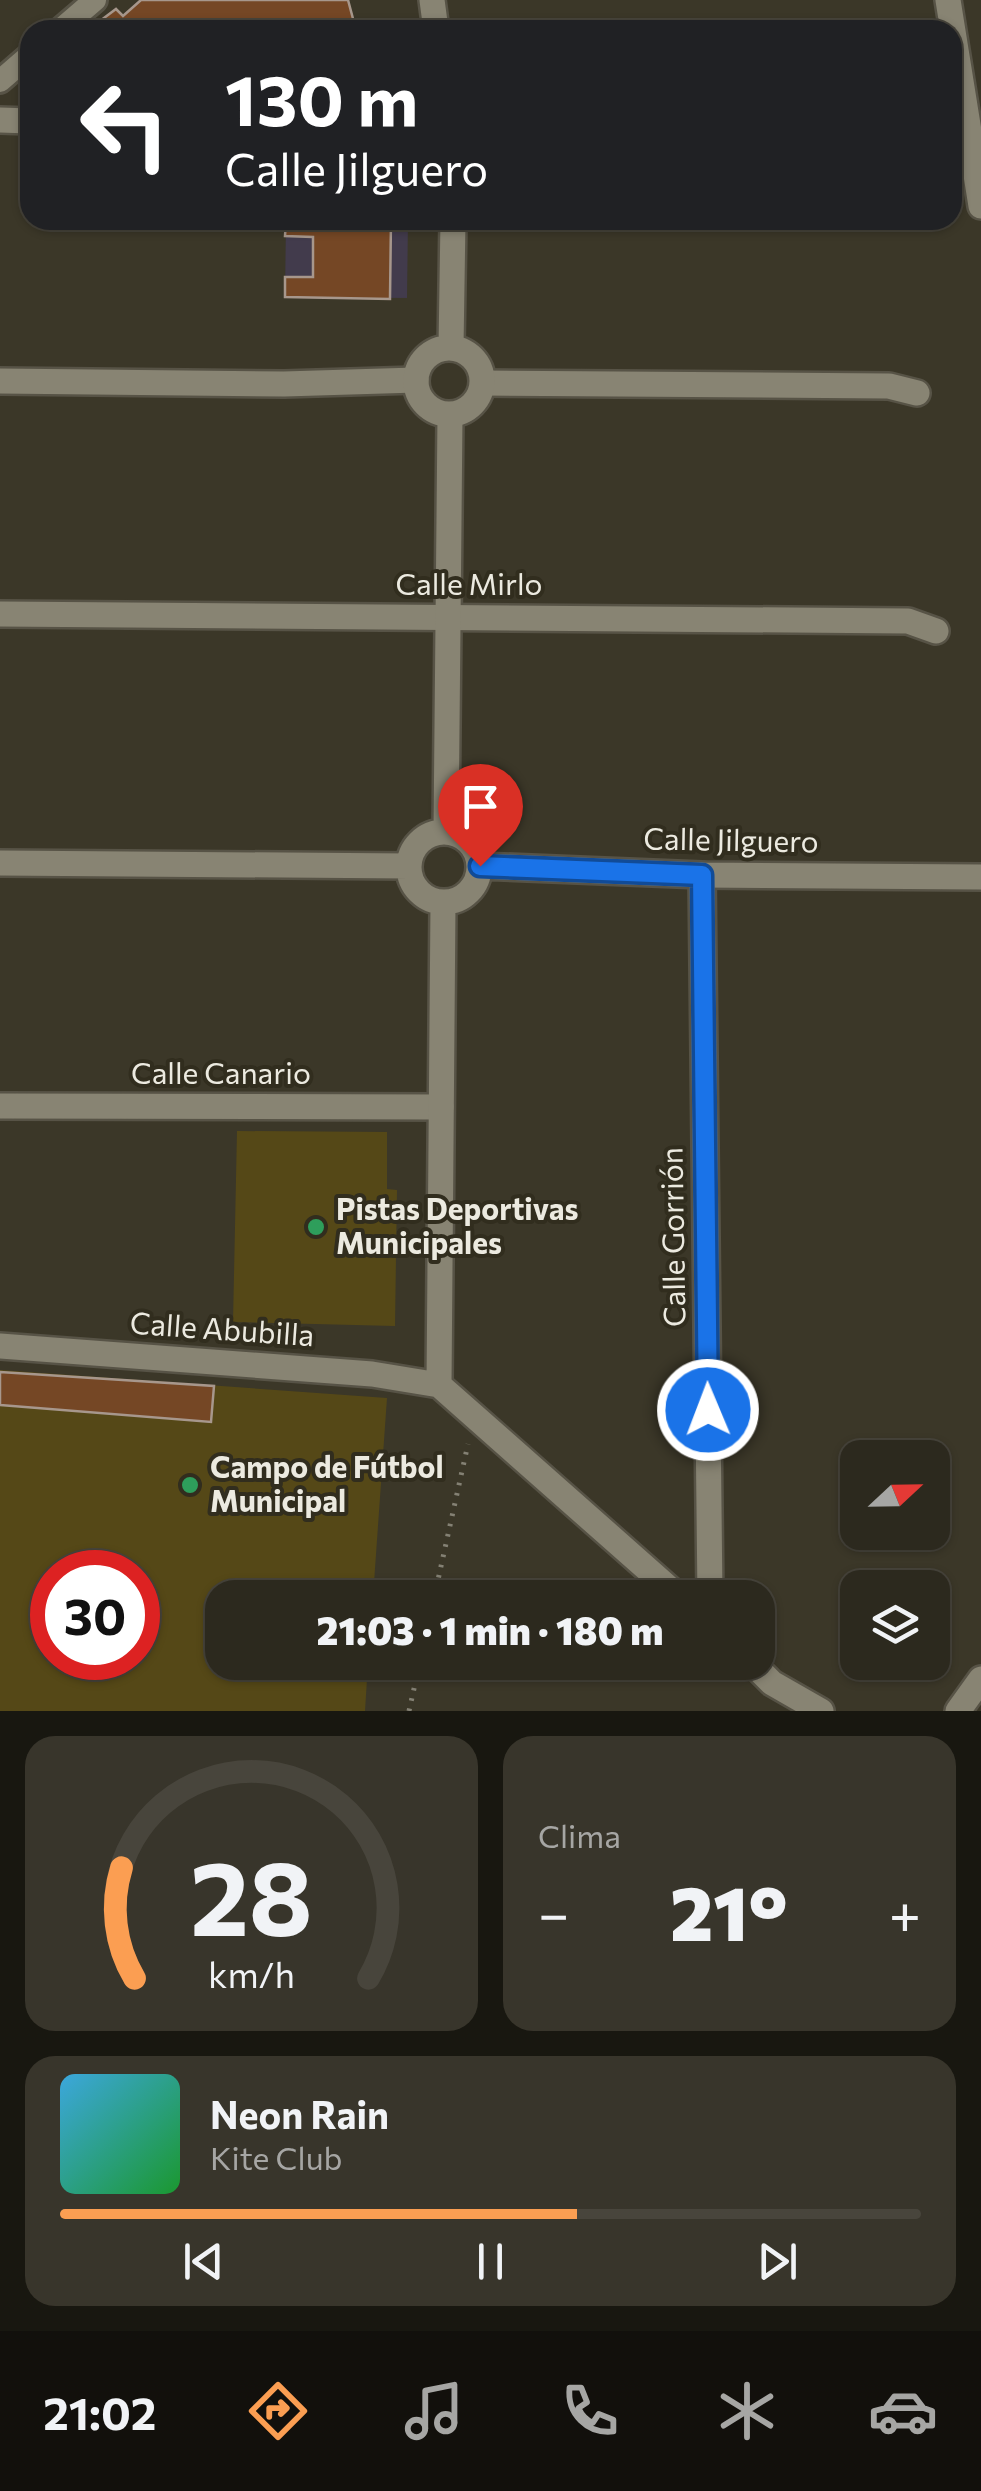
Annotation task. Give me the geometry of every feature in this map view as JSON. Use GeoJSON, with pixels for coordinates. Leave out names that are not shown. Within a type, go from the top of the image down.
{"type":"FeatureCollection","features":[{"type":"Feature","properties":{"kind":"street"},"geometry":{"type":"LineString","coordinates":[[72,20],[95,0]]}},
{"type":"Feature","properties":{"kind":"street"},"geometry":{"type":"LineString","coordinates":[[0,81],[20,64]]}},
{"type":"Feature","properties":{"kind":"street"},"geometry":{"type":"LineString","coordinates":[[962,87],[981,206]]}},
{"type":"Feature","properties":{"kind":"street"},"geometry":{"type":"LineString","coordinates":[[451,348],[453,230]]}},
{"type":"Feature","properties":{"kind":"street"},"geometry":{"type":"LineString","coordinates":[[451,348],[470,355],[483,383],[476,402],[450,415],[440,414],[422,401],[416,380],[426,357],[451,348]]}},
{"type":"Feature","properties":{"kind":"street"},"geometry":{"type":"LineString","coordinates":[[0,380],[284,384],[416,380]]}},
{"type":"Feature","properties":{"kind":"street"},"geometry":{"type":"LineString","coordinates":[[483,383],[889,386],[917,394]]}},
{"type":"Feature","properties":{"kind":"street"},"geometry":{"type":"LineString","coordinates":[[446,832],[450,415]]}},
{"type":"Feature","properties":{"kind":"street","name":"Calle Mirlo"},"geometry":{"type":"LineString","coordinates":[[0,614],[908,621],[936,632]]}},
{"type":"Feature","properties":{"kind":"street"},"geometry":{"type":"LineString","coordinates":[[446,832],[470,842],[480,866],[473,888],[465,896],[443,903],[422,896],[414,887],[408,866],[410,855],[424,838],[446,832]]}},
{"type":"Feature","properties":{"kind":"street"},"geometry":{"type":"LineString","coordinates":[[0,862],[408,866]]}},
{"type":"Feature","properties":{"kind":"street","name":"Calle Jilguero"},"geometry":{"type":"LineString","coordinates":[[480,866],[702,875],[981,877]]}},
{"type":"Feature","properties":{"kind":"street","name":"Calle Gorrión"},"geometry":{"type":"LineString","coordinates":[[702,875],[710,1580]]}},
{"type":"Feature","properties":{"kind":"street"},"geometry":{"type":"LineString","coordinates":[[443,903],[439,1385],[660,1580]]}},
{"type":"Feature","properties":{"kind":"street","name":"Calle Canario"},"geometry":{"type":"LineString","coordinates":[[0,1106],[441,1107]]}},
{"type":"Feature","properties":{"kind":"street","name":"Calle Abubilla"},"geometry":{"type":"LineString","coordinates":[[0,1346],[372,1374],[439,1385]]}},
{"type":"Feature","properties":{"kind":"street"},"geometry":{"type":"LineString","coordinates":[[769,1680],[791,1711]]}},
{"type":"Feature","properties":{"kind":"street"},"geometry":{"type":"LineString","coordinates":[[772,1683],[821,1711]]}},
{"type":"Feature","properties":{"kind":"street"},"geometry":{"type":"LineString","coordinates":[[958,1711],[977,1692]]}},
{"type":"Feature","properties":{"kind":"path"},"geometry":{"type":"LineString","coordinates":[[438,1580],[474,1416]]}},
{"type":"Feature","properties":{"kind":"path"},"geometry":{"type":"LineString","coordinates":[[410,1711],[416,1680]]}},
{"type":"Feature","properties":{"kind":"shaded area"},"geometry":{"type":"Polygon","coordinates":[[[286,230],[408,230],[407,298],[285,297],[286,230]]]}},
{"type":"Feature","properties":{"kind":"shaded area","name":"Pistas Deportivas Municipales"},"geometry":{"type":"Polygon","coordinates":[[[237,1131],[387,1132],[387,1189],[397,1190],[395,1326],[233,1322],[237,1131]]]}},
{"type":"Feature","properties":{"kind":"shaded area","name":"Campo de Fútbol Municipal"},"geometry":{"type":"Polygon","coordinates":[[[0,1370],[387,1398],[374,1580],[205,1580],[205,1680],[367,1680],[365,1711],[0,1711],[0,1370]]]}},
{"type":"Feature","properties":{"kind":"building"},"geometry":{"type":"Polygon","coordinates":[[[141,0],[348,0],[353,20],[101,20],[116,9],[123,16],[141,0]]]}},
{"type":"Feature","properties":{"kind":"building"},"geometry":{"type":"Polygon","coordinates":[[[285,230],[391,230],[390,299],[285,297],[285,277],[313,277],[313,237],[285,236],[285,230]]]}},
{"type":"Feature","properties":{"kind":"building"},"geometry":{"type":"Polygon","coordinates":[[[0,1372],[214,1386],[211,1422],[0,1405],[0,1372]]]}},
{"type":"Feature","properties":{"kind":"place","name":"Pistas Deportivas Municipales"},"geometry":{"type":"Point","coordinates":[316,1227]}},
{"type":"Feature","properties":{"kind":"place","name":"Campo de Fútbol Municipal"},"geometry":{"type":"Point","coordinates":[190,1485]}},
{"type":"Feature","properties":{"kind":"route"},"geometry":{"type":"LineString","coordinates":[[480,866],[702,875],[708,1410]]}}]}
